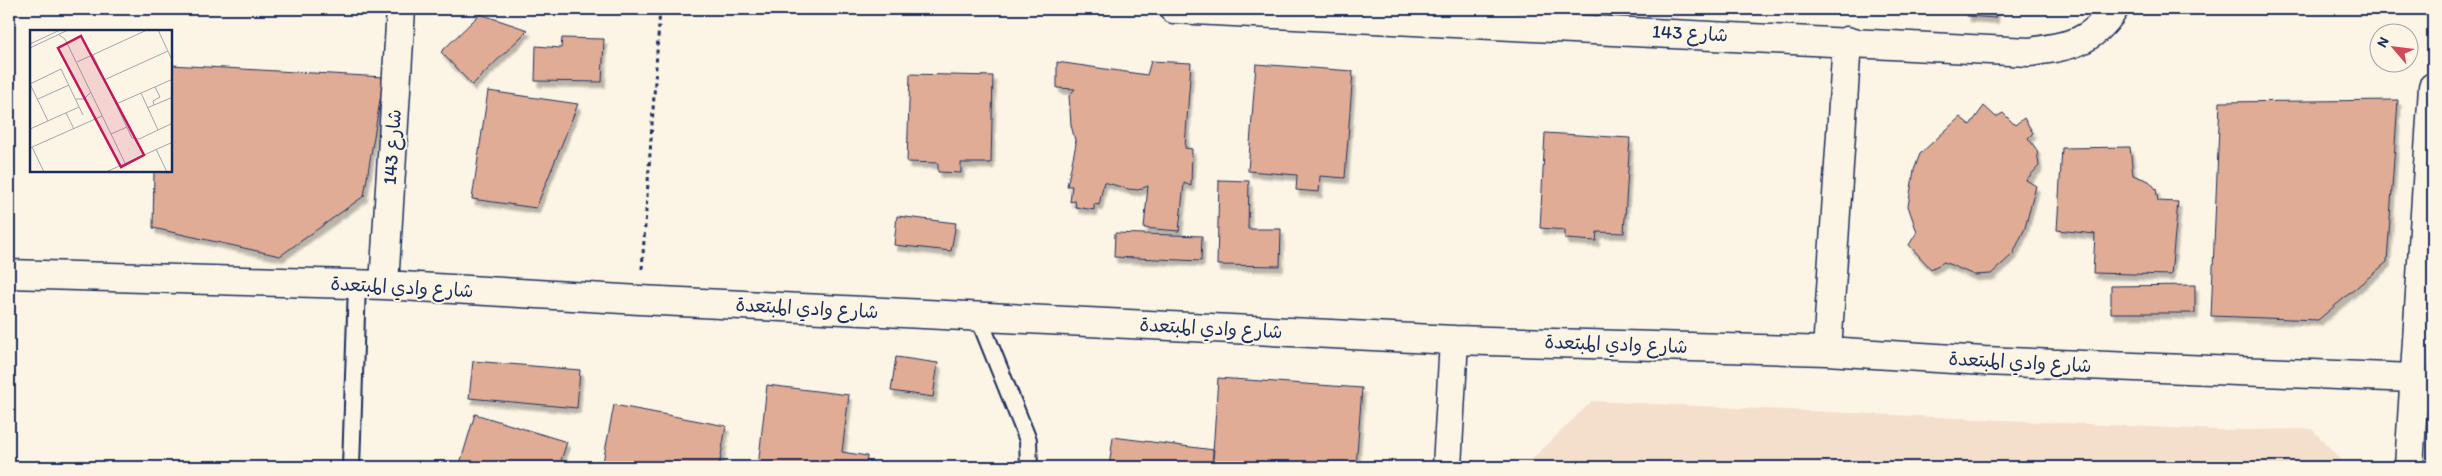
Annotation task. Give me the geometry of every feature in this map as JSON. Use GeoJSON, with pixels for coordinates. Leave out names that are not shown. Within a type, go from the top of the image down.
{"type":"FeatureCollection","features":[{"type":"Feature","properties":{"kind":"street","name":"شارع 143"},"geometry":{"type":"LineString","coordinates":[[384,285],[401,9]]}},
{"type":"Feature","properties":{"kind":"street","name":"شارع 143"},"geometry":{"type":"LineString","coordinates":[[1174,9],[1394,13],[2029,52],[2072,45],[2102,27],[2114,9]]}},
{"type":"Feature","properties":{"kind":"street"},"geometry":{"type":"LineString","coordinates":[[1827,350],[1847,41]]}},
{"type":"Feature","properties":{"kind":"street"},"geometry":{"type":"LineString","coordinates":[[2408,467],[2433,87]]}},
{"type":"Feature","properties":{"kind":"street","name":"شارع وادي المبتعدة"},"geometry":{"type":"LineString","coordinates":[[9,274],[384,285],[640,300],[1454,340],[1827,350],[1994,361],[2414,378]]}},
{"type":"Feature","properties":{"kind":"street"},"geometry":{"type":"LineString","coordinates":[[1447,467],[1454,340]]}},
{"type":"Feature","properties":{"kind":"lane"},"geometry":{"type":"LineString","coordinates":[[351,467],[357,284]]}},
{"type":"Feature","properties":{"kind":"lane"},"geometry":{"type":"LineString","coordinates":[[978,316],[1028,440],[1029,467]]}},
{"type":"Feature","properties":{"kind":"path"},"geometry":{"type":"LineString","coordinates":[[640,300],[660,9]]}},
{"type":"Feature","properties":{"kind":"shaded area"},"geometry":{"type":"Polygon","coordinates":[[[1592,401],[2217,430],[2312,429],[2348,467],[1528,467],[1528,463],[1592,401]]]}},
{"type":"Feature","properties":{"kind":"building"},"geometry":{"type":"Polygon","coordinates":[[[1968,9],[1996,9],[1995,18],[1967,16],[1968,9]]]}},
{"type":"Feature","properties":{"kind":"building"},"geometry":{"type":"Polygon","coordinates":[[[480,14],[528,30],[472,85],[441,52],[480,14]]]}},
{"type":"Feature","properties":{"kind":"building"},"geometry":{"type":"Polygon","coordinates":[[[562,38],[604,39],[602,82],[535,81],[536,46],[561,48],[562,38]]]}},
{"type":"Feature","properties":{"kind":"building"},"geometry":{"type":"Polygon","coordinates":[[[1151,61],[1191,63],[1185,148],[1192,149],[1191,186],[1184,183],[1179,231],[1144,228],[1148,186],[1138,190],[1104,182],[1099,205],[1094,204],[1094,210],[1076,207],[1075,201],[1070,202],[1072,186],[1067,186],[1076,144],[1071,125],[1069,96],[1075,89],[1057,88],[1057,62],[1147,75],[1151,61]]]}},
{"type":"Feature","properties":{"kind":"building"},"geometry":{"type":"Polygon","coordinates":[[[1256,64],[1353,71],[1345,178],[1320,176],[1319,192],[1296,190],[1297,175],[1248,171],[1256,64]]]}},
{"type":"Feature","properties":{"kind":"building"},"geometry":{"type":"Polygon","coordinates":[[[172,65],[384,77],[364,196],[280,256],[153,228],[154,172],[172,172],[172,65]]]}},
{"type":"Feature","properties":{"kind":"building"},"geometry":{"type":"Polygon","coordinates":[[[910,74],[993,76],[991,163],[961,163],[961,173],[938,172],[938,163],[907,162],[910,74]]]}},
{"type":"Feature","properties":{"kind":"building"},"geometry":{"type":"Polygon","coordinates":[[[488,91],[578,104],[536,208],[472,199],[488,91]]]}},
{"type":"Feature","properties":{"kind":"building"},"geometry":{"type":"Polygon","coordinates":[[[2398,100],[2387,262],[2318,320],[2211,316],[2220,102],[2398,100]]]}},
{"type":"Feature","properties":{"kind":"building"},"geometry":{"type":"Polygon","coordinates":[[[1984,106],[1996,117],[2003,113],[2015,125],[2024,118],[2033,133],[2028,138],[2037,150],[2039,166],[2026,180],[2036,186],[2025,228],[2013,254],[1991,274],[1974,275],[1944,262],[1931,269],[1909,245],[1917,232],[1908,206],[1914,170],[1920,154],[1960,117],[1970,125],[1984,106]]]}},
{"type":"Feature","properties":{"kind":"building"},"geometry":{"type":"Polygon","coordinates":[[[1545,133],[1630,138],[1624,233],[1597,232],[1596,241],[1565,239],[1565,230],[1540,228],[1545,133]]]}},
{"type":"Feature","properties":{"kind":"building"},"geometry":{"type":"Polygon","coordinates":[[[2130,147],[2133,175],[2149,181],[2156,189],[2158,201],[2178,202],[2171,275],[2093,273],[2095,234],[2057,230],[2062,148],[2130,147]]]}},
{"type":"Feature","properties":{"kind":"building"},"geometry":{"type":"Polygon","coordinates":[[[1219,180],[1249,181],[1248,229],[1281,229],[1280,266],[1217,265],[1219,180]]]}},
{"type":"Feature","properties":{"kind":"building"},"geometry":{"type":"Polygon","coordinates":[[[897,216],[956,223],[951,251],[894,245],[897,216]]]}},
{"type":"Feature","properties":{"kind":"building"},"geometry":{"type":"Polygon","coordinates":[[[1115,233],[1202,236],[1201,261],[1114,257],[1115,233]]]}},
{"type":"Feature","properties":{"kind":"building"},"geometry":{"type":"Polygon","coordinates":[[[2195,285],[2195,313],[2111,313],[2111,286],[2195,285]]]}},
{"type":"Feature","properties":{"kind":"building"},"geometry":{"type":"Polygon","coordinates":[[[896,357],[938,363],[933,397],[891,391],[896,357]]]}},
{"type":"Feature","properties":{"kind":"building"},"geometry":{"type":"Polygon","coordinates":[[[473,361],[580,370],[577,408],[469,398],[473,361]]]}},
{"type":"Feature","properties":{"kind":"building"},"geometry":{"type":"Polygon","coordinates":[[[1218,378],[1362,388],[1356,467],[1212,467],[1218,378]]]}},
{"type":"Feature","properties":{"kind":"building"},"geometry":{"type":"Polygon","coordinates":[[[767,385],[849,395],[842,452],[867,456],[866,467],[758,467],[767,385]]]}},
{"type":"Feature","properties":{"kind":"building"},"geometry":{"type":"Polygon","coordinates":[[[614,405],[726,426],[719,467],[602,467],[614,405]]]}},
{"type":"Feature","properties":{"kind":"building"},"geometry":{"type":"Polygon","coordinates":[[[475,414],[567,442],[559,467],[459,467],[475,414]]]}},
{"type":"Feature","properties":{"kind":"building"},"geometry":{"type":"Polygon","coordinates":[[[1113,437],[1214,450],[1212,467],[1109,467],[1113,437]]]}}]}
